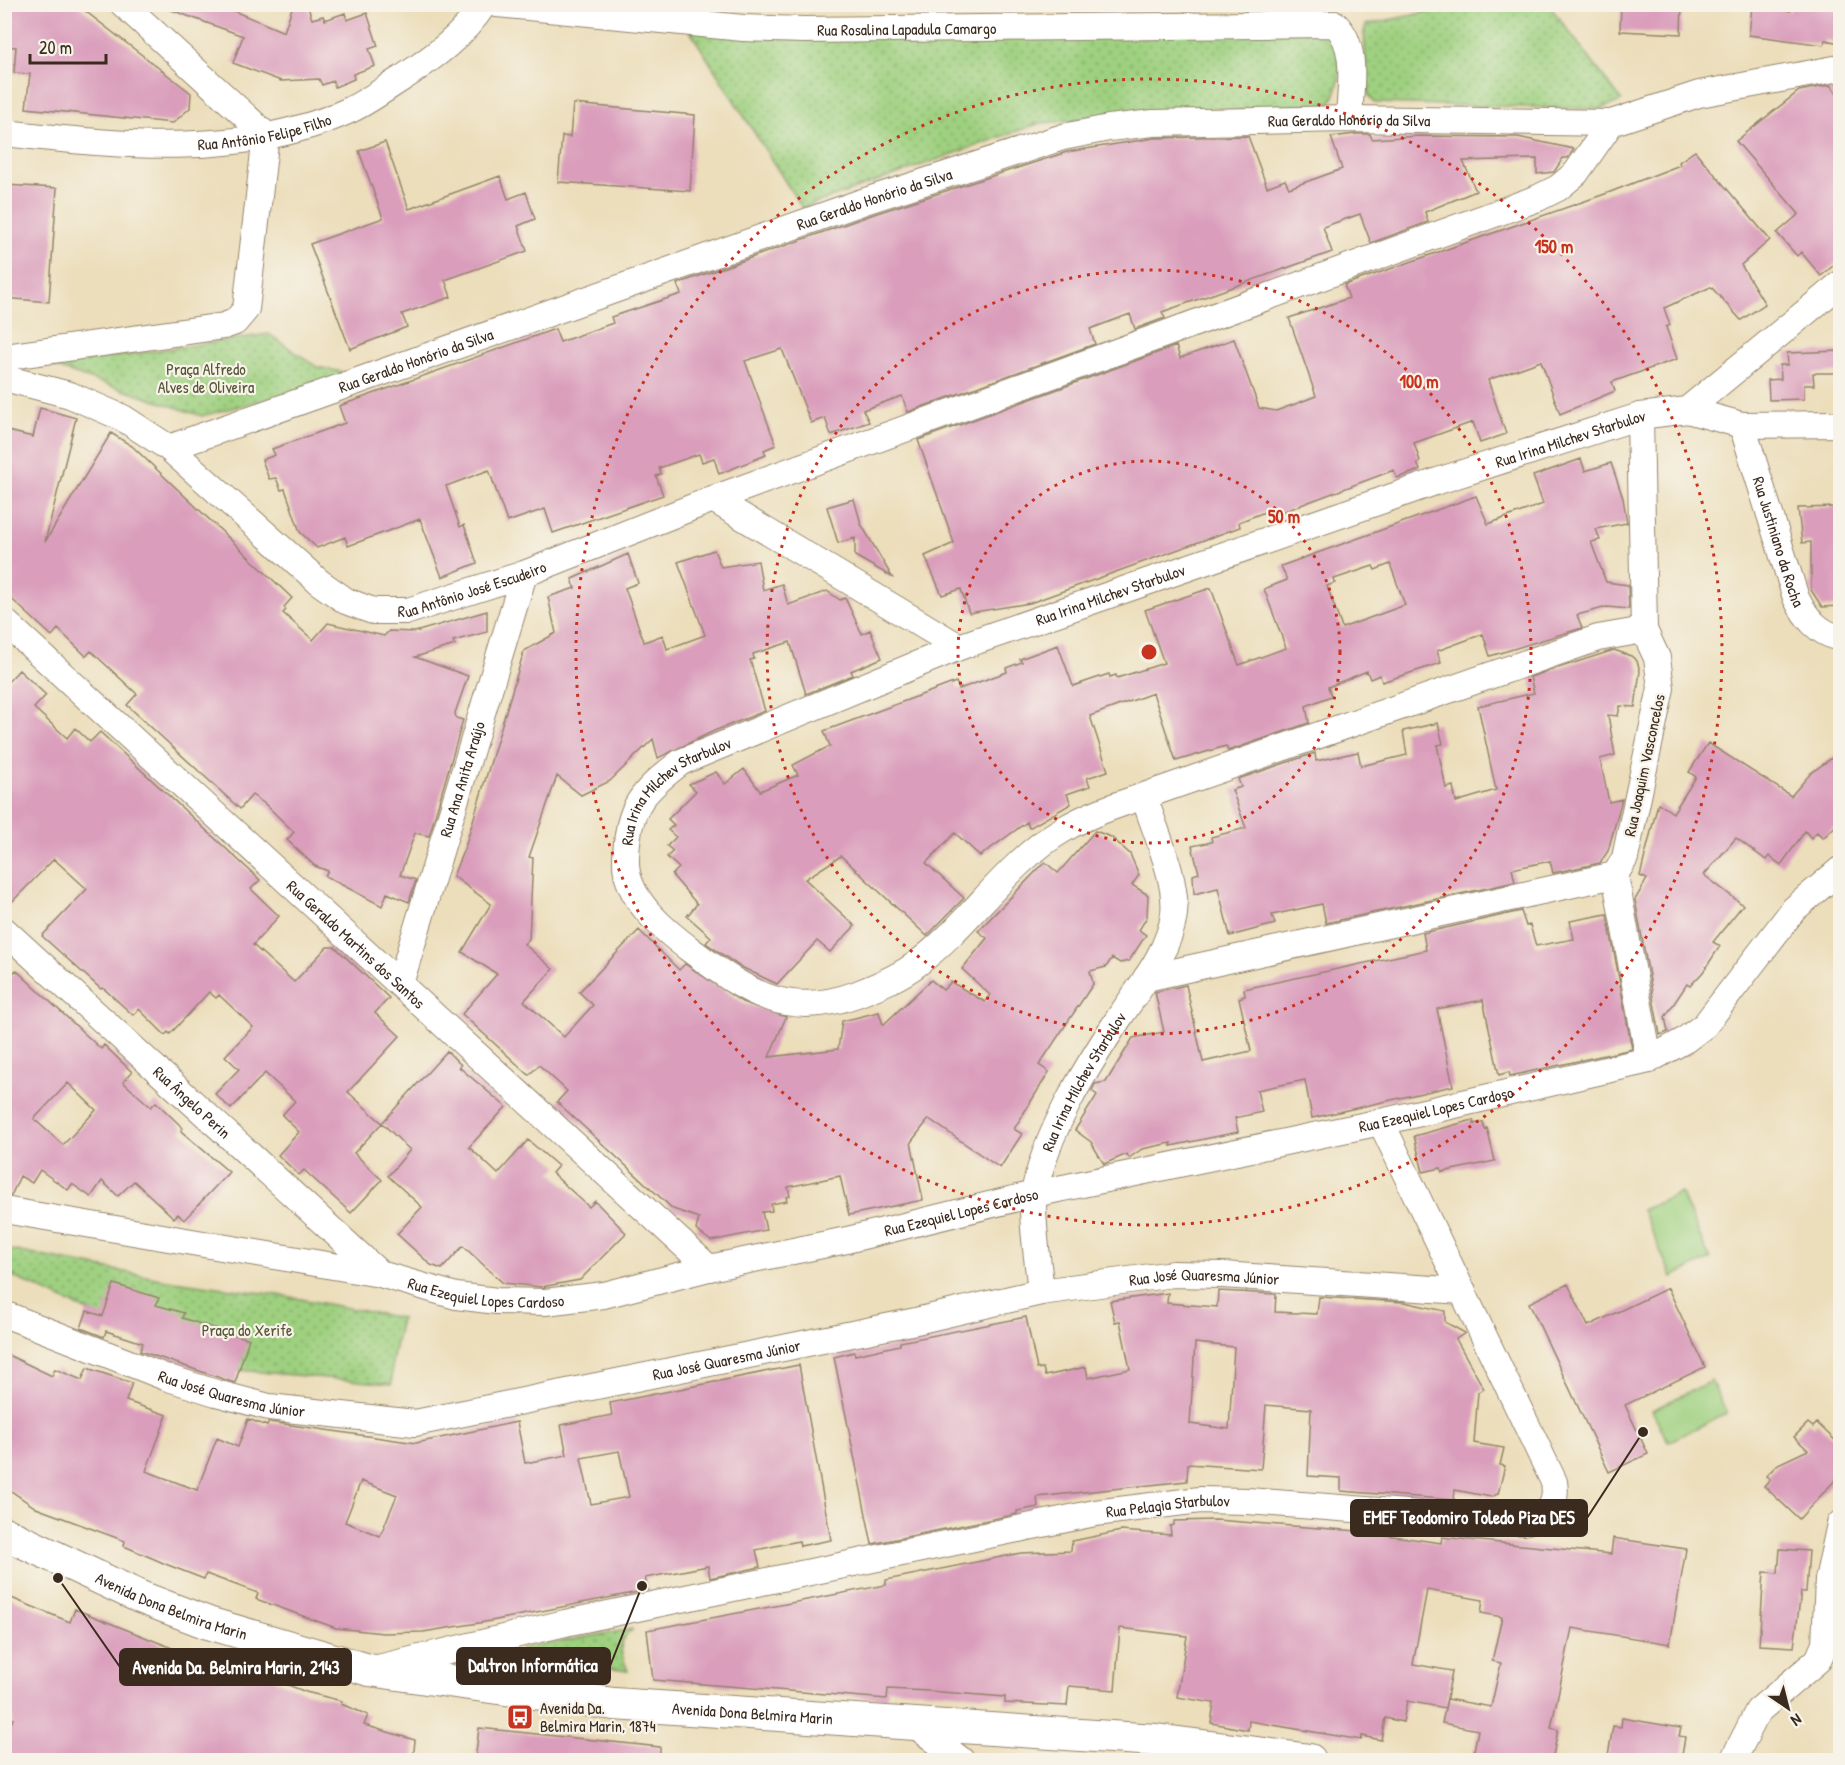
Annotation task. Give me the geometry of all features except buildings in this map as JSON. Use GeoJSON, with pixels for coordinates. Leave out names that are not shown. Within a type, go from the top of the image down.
{"type":"FeatureCollection","features":[{"type":"Feature","properties":{"kind":"main road","name":"Avenida Dona Belmira Marin"},"geometry":{"type":"LineString","coordinates":[[4,1533],[140,1597],[198,1619],[369,1670],[614,1704],[1156,1740],[1310,1761]]}},
{"type":"Feature","properties":{"kind":"street"},"geometry":{"type":"LineString","coordinates":[[4,357],[224,326],[242,316],[246,309],[266,135],[123,4]]}},
{"type":"Feature","properties":{"kind":"street","name":"Rua Antônio Felipe Filho"},"geometry":{"type":"LineString","coordinates":[[4,133],[152,146],[220,142],[266,135],[318,122],[350,110],[375,96],[457,38],[484,4]]}},
{"type":"Feature","properties":{"kind":"street","name":"Rua Rosalina Lapadula Camargo"},"geometry":{"type":"LineString","coordinates":[[497,4],[743,28],[804,30],[887,31],[1319,22],[1335,24],[1347,41],[1351,52],[1349,119]]}},
{"type":"Feature","properties":{"kind":"street","name":"Rua Geraldo Honório da Silva"},"geometry":{"type":"LineString","coordinates":[[169,448],[862,202],[1063,137],[1109,128],[1153,123],[1349,119],[1611,123],[1699,94],[1840,68]]}},
{"type":"Feature","properties":{"kind":"street"},"geometry":{"type":"LineString","coordinates":[[713,499],[1538,198],[1558,188],[1576,173],[1611,123]]}},
{"type":"Feature","properties":{"kind":"street"},"geometry":{"type":"LineString","coordinates":[[1688,410],[1840,284]]}},
{"type":"Feature","properties":{"kind":"street","name":"Rua Antônio José Escudeiro"},"geometry":{"type":"LineString","coordinates":[[4,378],[70,395],[123,418],[169,448],[319,582],[346,601],[373,612],[408,611],[524,574],[713,499]]}},
{"type":"Feature","properties":{"kind":"street","name":"Rua Irina Milchev Starbulov"},"geometry":{"type":"LineString","coordinates":[[1041,1292],[1034,1194],[1051,1140],[1093,1057],[1146,978],[1167,938],[1174,915],[1173,890],[1144,796],[1099,812],[1064,829],[995,886],[918,963],[882,984],[835,1002],[799,1006],[764,997],[734,983],[675,939],[634,894],[625,865],[626,833],[636,806],[652,784],[681,762],[959,647],[1438,481],[1640,416],[1688,410],[1742,425],[1840,424]]}},
{"type":"Feature","properties":{"kind":"street"},"geometry":{"type":"LineString","coordinates":[[1144,796],[1599,638],[1644,630],[1640,416]]}},
{"type":"Feature","properties":{"kind":"street","name":"Rua Justiniano da Rocha"},"geometry":{"type":"LineString","coordinates":[[1742,425],[1776,540],[1800,606],[1816,627],[1840,638]]}},
{"type":"Feature","properties":{"kind":"street"},"geometry":{"type":"LineString","coordinates":[[713,499],[959,647]]}},
{"type":"Feature","properties":{"kind":"street","name":"Rua Ana Anita Araújo"},"geometry":{"type":"LineString","coordinates":[[399,984],[524,574]]}},
{"type":"Feature","properties":{"kind":"street","name":"Rua Geraldo Martins dos Santos"},"geometry":{"type":"LineString","coordinates":[[4,621],[399,984],[479,1054],[709,1268]]}},
{"type":"Feature","properties":{"kind":"street","name":"Rua Joaquim Vasconcelos"},"geometry":{"type":"LineString","coordinates":[[1615,875],[1625,858],[1661,688],[1657,658],[1644,630]]}},
{"type":"Feature","properties":{"kind":"street","name":"Rua Ezequiel Lopes Cardoso"},"geometry":{"type":"LineString","coordinates":[[4,1210],[380,1274],[456,1296],[497,1301],[544,1302],[604,1295],[709,1268],[847,1240],[1034,1194],[1381,1122],[1649,1060],[1685,1040],[1705,1025],[1720,1009],[1794,909],[1840,870]]}},
{"type":"Feature","properties":{"kind":"street"},"geometry":{"type":"LineString","coordinates":[[1146,978],[1615,875],[1649,1060]]}},
{"type":"Feature","properties":{"kind":"street","name":"Rua Ângelo Perin"},"geometry":{"type":"LineString","coordinates":[[4,930],[380,1274]]}},
{"type":"Feature","properties":{"kind":"street","name":"Rua Pelagia Starbulov"},"geometry":{"type":"LineString","coordinates":[[369,1670],[565,1623],[1095,1513],[1154,1505],[1200,1500],[1248,1501],[1524,1522],[1537,1519],[1548,1513],[1554,1505],[1554,1482],[1381,1122]]}},
{"type":"Feature","properties":{"kind":"street","name":"Rua José Quaresma Júnior"},"geometry":{"type":"LineString","coordinates":[[4,1314],[165,1377],[227,1396],[269,1407],[415,1423],[916,1321],[1041,1292],[1173,1274],[1222,1275],[1463,1291]]}},
{"type":"Feature","properties":{"kind":"street"},"geometry":{"type":"LineString","coordinates":[[1733,1761],[1758,1711],[1818,1660],[1826,1644],[1828,1580],[1840,1524]]}},
{"type":"Feature","properties":{"kind":"street"},"geometry":{"type":"LineString","coordinates":[[915,1725],[961,1761]]}},
{"type":"Feature","properties":{"kind":"green space"},"geometry":{"type":"Polygon","coordinates":[[[1459,5],[1549,5],[1622,101],[1599,109],[1374,103],[1368,94],[1364,32],[1366,25],[1459,5]]]}},
{"type":"Feature","properties":{"kind":"green space"},"geometry":{"type":"Polygon","coordinates":[[[1326,30],[1336,38],[1340,64],[1337,89],[1329,104],[1040,123],[802,208],[690,31],[1326,30]]]}},
{"type":"Feature","properties":{"kind":"green space","name":"Praça Alfredo Alves de Oliveira"},"geometry":{"type":"Polygon","coordinates":[[[269,334],[317,367],[358,375],[202,416],[51,366],[269,334]]]}},
{"type":"Feature","properties":{"kind":"green space"},"geometry":{"type":"Polygon","coordinates":[[[1681,1193],[1710,1259],[1672,1277],[1642,1210],[1681,1193]]]}},
{"type":"Feature","properties":{"kind":"green space","name":"Praça do Xerife"},"geometry":{"type":"Polygon","coordinates":[[[5,1249],[166,1280],[285,1296],[401,1318],[392,1362],[392,1384],[238,1370],[101,1317],[5,1273],[5,1249]]]}},
{"type":"Feature","properties":{"kind":"green space"},"geometry":{"type":"Polygon","coordinates":[[[1711,1381],[1727,1413],[1668,1442],[1652,1410],[1711,1381]]]}},
{"type":"Feature","properties":{"kind":"green space"},"geometry":{"type":"Polygon","coordinates":[[[633,1629],[627,1634],[621,1648],[628,1671],[522,1656],[521,1648],[633,1629]]]}},
{"type":"Feature","properties":{"kind":"place","name":"EMEF Teodomiro Toledo Piza DES"},"geometry":{"type":"Point","coordinates":[1643,1432]}},
{"type":"Feature","properties":{"kind":"place","name":"Avenida Da. Belmira Marin, 2143"},"geometry":{"type":"Point","coordinates":[58,1578]}},
{"type":"Feature","properties":{"kind":"place","name":"Daltron Informática"},"geometry":{"type":"Point","coordinates":[642,1586]}},
{"type":"Feature","properties":{"kind":"place","name":"Avenida Da. Belmira Marin, 1874"},"geometry":{"type":"Point","coordinates":[520,1717]}}]}
